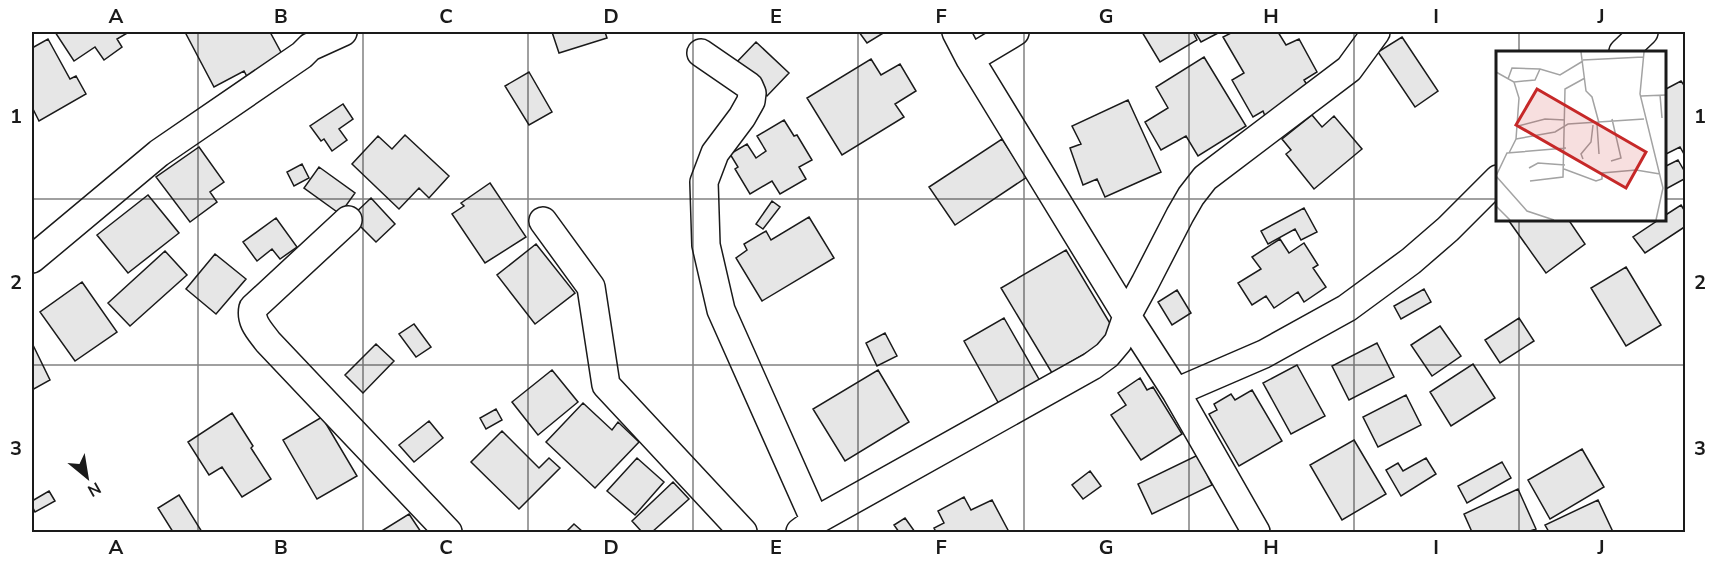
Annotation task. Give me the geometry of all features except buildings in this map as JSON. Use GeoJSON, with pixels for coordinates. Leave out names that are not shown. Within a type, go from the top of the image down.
{"type":"FeatureCollection","features":[{"type":"Feature","properties":{"kind":"street"},"geometry":{"type":"LineString","coordinates":[[32,259],[159,153],[302,55],[310,47],[343,32]]}},
{"type":"Feature","properties":{"kind":"street"},"geometry":{"type":"LineString","coordinates":[[956,32],[970,59],[1127,316],[1176,392],[1256,532]]}},
{"type":"Feature","properties":{"kind":"street"},"geometry":{"type":"LineString","coordinates":[[970,59],[1015,32]]}},
{"type":"Feature","properties":{"kind":"street"},"geometry":{"type":"LineString","coordinates":[[701,53],[749,86],[752,93],[751,101],[742,117],[715,153],[704,182],[706,245],[721,310],[808,527],[1092,366],[1107,355],[1118,342],[1127,316],[1180,215],[1205,178],[1349,69],[1376,32]]}},
{"type":"Feature","properties":{"kind":"street"},"geometry":{"type":"LineString","coordinates":[[1624,51],[1644,32]]}},
{"type":"Feature","properties":{"kind":"street"},"geometry":{"type":"LineString","coordinates":[[1176,392],[1264,354],[1347,308],[1411,261],[1448,229],[1496,181]]}},
{"type":"Feature","properties":{"kind":"street"},"geometry":{"type":"LineString","coordinates":[[348,220],[253,308],[251,316],[268,342],[448,532]]}},
{"type":"Feature","properties":{"kind":"street"},"geometry":{"type":"LineString","coordinates":[[543,221],[591,287],[606,385],[743,532]]}}]}
